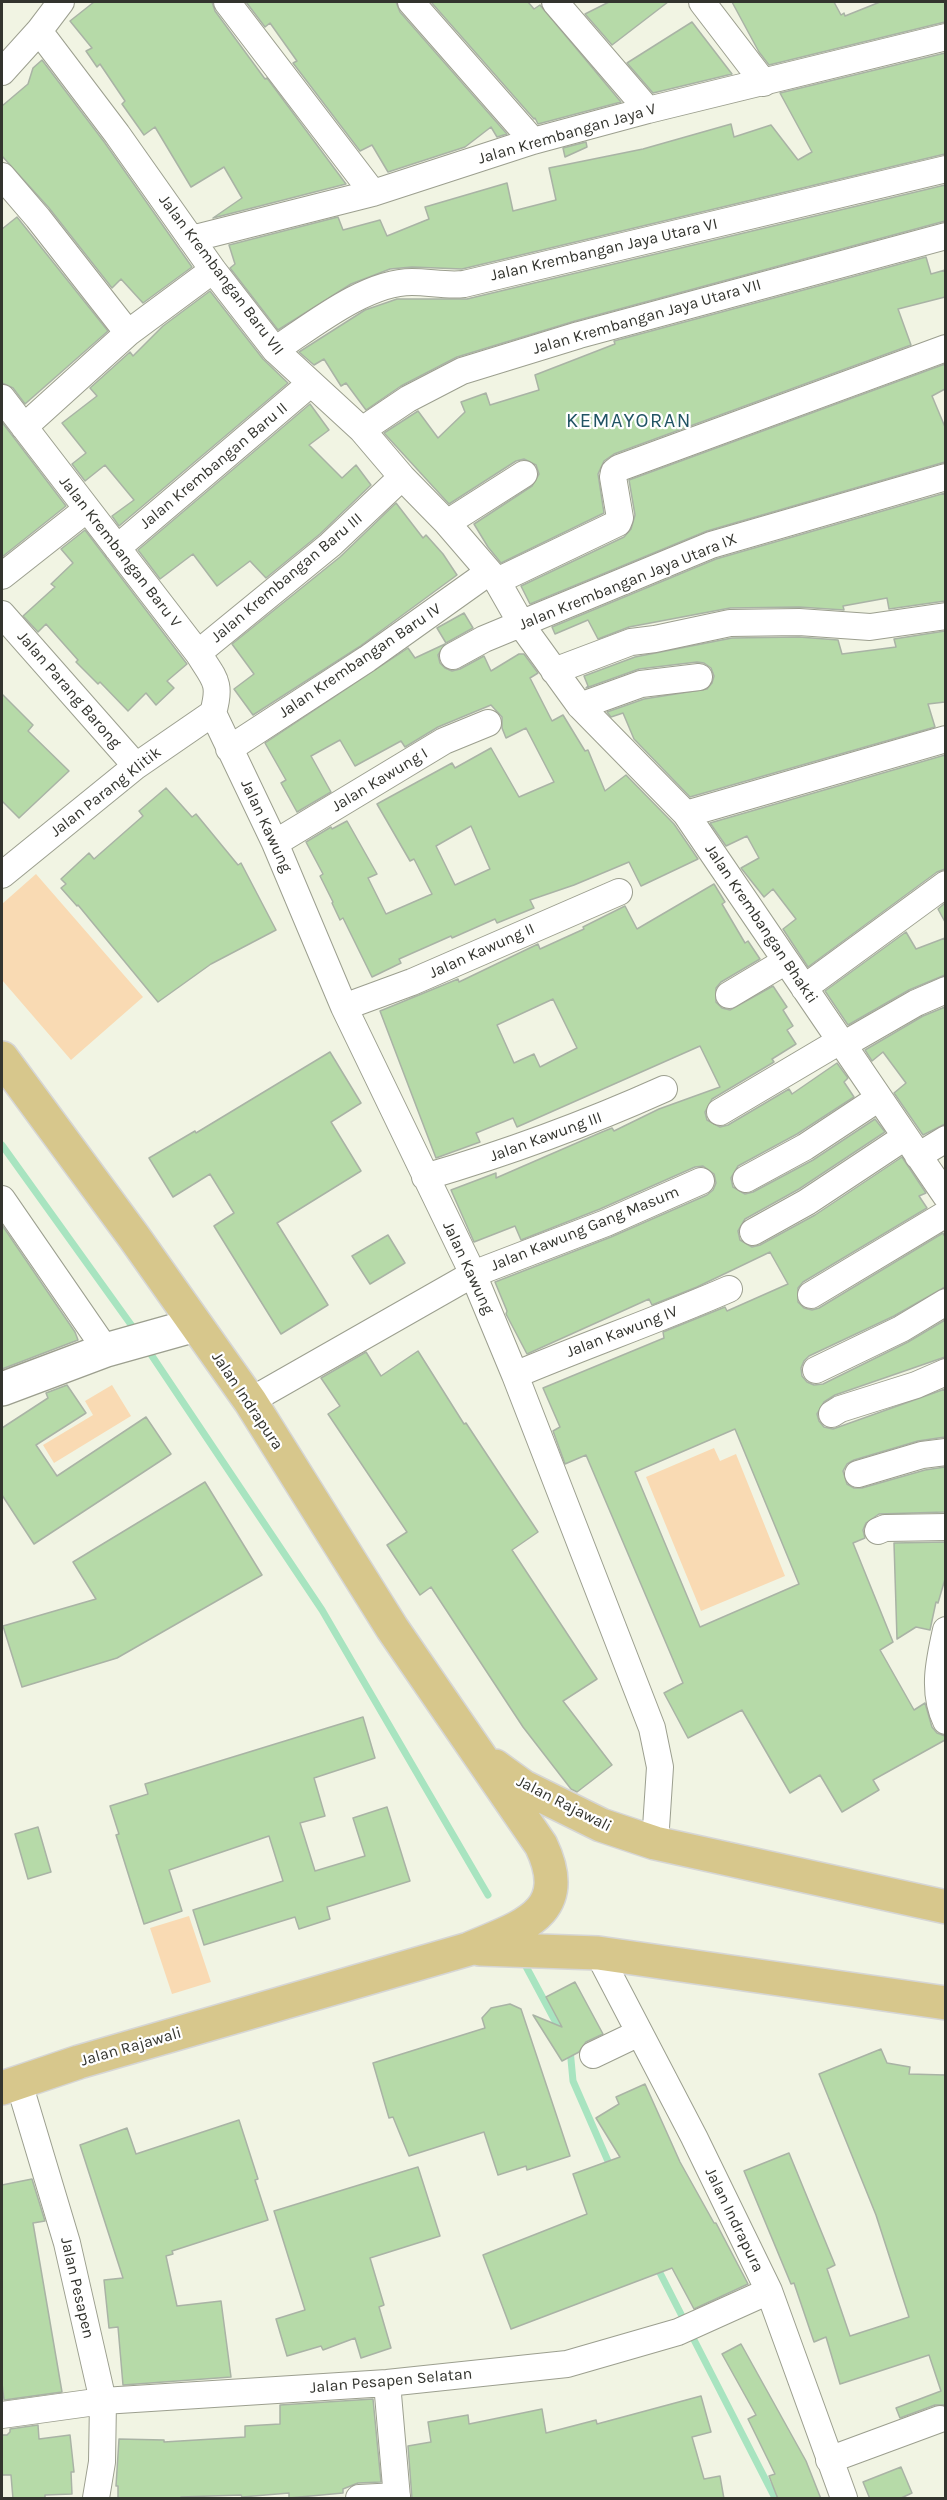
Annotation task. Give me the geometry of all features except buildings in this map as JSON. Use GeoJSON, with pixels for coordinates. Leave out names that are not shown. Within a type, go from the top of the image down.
{"type":"FeatureCollection","features":[{"type":"Feature","properties":{"kind":"main road","name":"Jalan Indrapura"},"geometry":{"type":"LineString","coordinates":[[2,1058],[134,1237],[250,1401],[392,1628],[479,1755]]}},
{"type":"Feature","properties":{"kind":"main road","name":"Jalan Rajawali"},"geometry":{"type":"LineString","coordinates":[[479,1755],[524,1786],[562,1806],[601,1825],[655,1843],[945,1907]]}},
{"type":"Feature","properties":{"kind":"main road","name":"Jalan Rajawali"},"geometry":{"type":"LineString","coordinates":[[10,2085],[79,2062],[469,1949],[528,1924],[537,1916],[551,1888],[550,1863],[541,1845],[479,1755]]}},
{"type":"Feature","properties":{"kind":"main road","name":"Jalan Rajawali"},"geometry":{"type":"LineString","coordinates":[[469,1949],[598,1953],[945,2003]]}},
{"type":"Feature","properties":{"kind":"street"},"geometry":{"type":"LineString","coordinates":[[2,72],[39,31],[61,2]]}},
{"type":"Feature","properties":{"kind":"street"},"geometry":{"type":"LineString","coordinates":[[227,2],[373,193]]}},
{"type":"Feature","properties":{"kind":"street"},"geometry":{"type":"LineString","coordinates":[[411,2],[533,141]]}},
{"type":"Feature","properties":{"kind":"street"},"geometry":{"type":"LineString","coordinates":[[555,2],[648,110]]}},
{"type":"Feature","properties":{"kind":"street"},"geometry":{"type":"LineString","coordinates":[[702,2],[764,83]]}},
{"type":"Feature","properties":{"kind":"street","name":"Jalan Krembangan Baru VII"},"geometry":{"type":"LineString","coordinates":[[39,31],[213,270],[275,350],[362,430],[402,477],[447,523],[493,577],[522,625],[554,671]]}},
{"type":"Feature","properties":{"kind":"street","name":"Jalan Krembangan Jaya V"},"geometry":{"type":"LineString","coordinates":[[191,238],[373,193],[533,141],[648,110],[945,37]]}},
{"type":"Feature","properties":{"kind":"street","name":"Jalan Krembangan Jaya Utara VI"},"geometry":{"type":"LineString","coordinates":[[275,350],[322,318],[373,290],[412,282],[448,286],[464,284],[945,169]]}},
{"type":"Feature","properties":{"kind":"street"},"geometry":{"type":"LineString","coordinates":[[2,176],[128,333]]}},
{"type":"Feature","properties":{"kind":"street","name":"Jalan Krembangan Jaya Utara VII"},"geometry":{"type":"LineString","coordinates":[[362,430],[408,399],[462,371],[579,335],[945,236]]}},
{"type":"Feature","properties":{"kind":"street"},"geometry":{"type":"LineString","coordinates":[[24,427],[128,333],[213,270]]}},
{"type":"Feature","properties":{"kind":"street","name":"Jalan Krembangan Baru IV"},"geometry":{"type":"LineString","coordinates":[[229,749],[493,577],[618,523],[620,518],[613,477],[619,468],[945,348]]}},
{"type":"Feature","properties":{"kind":"street","name":"Jalan Krembangan Baru II"},"geometry":{"type":"LineString","coordinates":[[117,548],[310,384]]}},
{"type":"Feature","properties":{"kind":"street","name":"Jalan Krembangan Baru V"},"geometry":{"type":"LineString","coordinates":[[2,398],[198,653],[216,682],[218,694],[213,713]]}},
{"type":"Feature","properties":{"kind":"street"},"geometry":{"type":"LineString","coordinates":[[447,523],[524,474]]}},
{"type":"Feature","properties":{"kind":"street","name":"Jalan Krembangan Baru III"},"geometry":{"type":"LineString","coordinates":[[198,653],[330,545],[402,477]]}},
{"type":"Feature","properties":{"kind":"street","name":"Jalan Krembangan Jaya Utara IX"},"geometry":{"type":"LineString","coordinates":[[453,656],[477,642],[711,545],[945,477]]}},
{"type":"Feature","properties":{"kind":"street"},"geometry":{"type":"LineString","coordinates":[[2,576],[87,509]]}},
{"type":"Feature","properties":{"kind":"street","name":"Jalan Parang Barong"},"geometry":{"type":"LineString","coordinates":[[2,614],[136,766]]}},
{"type":"Feature","properties":{"kind":"street"},"geometry":{"type":"LineString","coordinates":[[554,671],[631,642],[730,623],[799,622],[870,627],[945,616]]}},
{"type":"Feature","properties":{"kind":"street","name":"Jalan Krembangan Bhakti"},"geometry":{"type":"LineString","coordinates":[[554,671],[580,706],[686,814],[945,1196]]}},
{"type":"Feature","properties":{"kind":"street"},"geometry":{"type":"LineString","coordinates":[[580,706],[641,684],[699,677]]}},
{"type":"Feature","properties":{"kind":"street","name":"Jalan Kawung"},"geometry":{"type":"LineString","coordinates":[[213,713],[275,843],[344,1007],[473,1274],[515,1375],[652,1728],[660,1767],[655,1843]]}},
{"type":"Feature","properties":{"kind":"street","name":"Jalan Parang Klitik"},"geometry":{"type":"LineString","coordinates":[[2,875],[136,766],[213,713]]}},
{"type":"Feature","properties":{"kind":"street","name":"Jalan Kawung I"},"geometry":{"type":"LineString","coordinates":[[275,843],[444,741],[488,723]]}},
{"type":"Feature","properties":{"kind":"street"},"geometry":{"type":"LineString","coordinates":[[686,814],[945,739]]}},
{"type":"Feature","properties":{"kind":"street"},"geometry":{"type":"LineString","coordinates":[[804,988],[945,884]]}},
{"type":"Feature","properties":{"kind":"street","name":"Jalan Kawung II"},"geometry":{"type":"LineString","coordinates":[[344,1007],[412,982],[619,892]]}},
{"type":"Feature","properties":{"kind":"street"},"geometry":{"type":"LineString","coordinates":[[729,994],[786,962]]}},
{"type":"Feature","properties":{"kind":"street"},"geometry":{"type":"LineString","coordinates":[[720,1112],[842,1043],[945,990]]}},
{"type":"Feature","properties":{"kind":"street","name":"Jalan Kawung III"},"geometry":{"type":"LineString","coordinates":[[425,1177],[502,1154],[599,1118],[664,1089]]}},
{"type":"Feature","properties":{"kind":"street"},"geometry":{"type":"LineString","coordinates":[[746,1179],[810,1143],[879,1098]]}},
{"type":"Feature","properties":{"kind":"street"},"geometry":{"type":"LineString","coordinates":[[753,1232],[912,1146],[945,1139]]}},
{"type":"Feature","properties":{"kind":"street","name":"Jalan Kawung Gang Masum"},"geometry":{"type":"LineString","coordinates":[[250,1401],[473,1274],[606,1223],[701,1181]]}},
{"type":"Feature","properties":{"kind":"street"},"geometry":{"type":"LineString","coordinates":[[4,1207],[129,1344]]}},
{"type":"Feature","properties":{"kind":"street"},"geometry":{"type":"LineString","coordinates":[[811,1295],[945,1214]]}},
{"type":"Feature","properties":{"kind":"street","name":"Jalan Kawung IV"},"geometry":{"type":"LineString","coordinates":[[515,1375],[595,1341],[668,1316],[729,1289]]}},
{"type":"Feature","properties":{"kind":"street"},"geometry":{"type":"LineString","coordinates":[[816,1370],[901,1329],[945,1302]]}},
{"type":"Feature","properties":{"kind":"street"},"geometry":{"type":"LineString","coordinates":[[2,1389],[129,1344],[195,1325]]}},
{"type":"Feature","properties":{"kind":"street"},"geometry":{"type":"LineString","coordinates":[[832,1414],[840,1409],[916,1385],[945,1372]]}},
{"type":"Feature","properties":{"kind":"street"},"geometry":{"type":"LineString","coordinates":[[858,1474],[922,1455],[945,1452]]}},
{"type":"Feature","properties":{"kind":"street"},"geometry":{"type":"LineString","coordinates":[[878,1531],[885,1528],[945,1527]]}},
{"type":"Feature","properties":{"kind":"street"},"geometry":{"type":"LineString","coordinates":[[945,1630],[939,1706],[945,1721]]}},
{"type":"Feature","properties":{"kind":"street","name":"Jalan Indrapura"},"geometry":{"type":"LineString","coordinates":[[598,1953],[694,2137],[769,2291],[844,2499]]}},
{"type":"Feature","properties":{"kind":"street"},"geometry":{"type":"LineString","coordinates":[[593,2055],[639,2033]]}},
{"type":"Feature","properties":{"kind":"street","name":"Jalan Pesapen"},"geometry":{"type":"LineString","coordinates":[[10,2085],[67,2243],[103,2402],[102,2462],[96,2499]]}},
{"type":"Feature","properties":{"kind":"street","name":"Jalan Pesapen Selatan"},"geometry":{"type":"LineString","coordinates":[[2,2415],[103,2402],[387,2383],[567,2364],[678,2332],[769,2291]]}},
{"type":"Feature","properties":{"kind":"street"},"geometry":{"type":"LineString","coordinates":[[359,2499],[397,2497],[387,2383]]}},
{"type":"Feature","properties":{"kind":"street"},"geometry":{"type":"LineString","coordinates":[[830,2460],[940,2419]]}},
{"type":"Feature","properties":{"kind":"shaded area"},"geometry":{"type":"Polygon","coordinates":[[[36,874],[143,997],[71,1060],[2,980],[2,904],[36,874]]]}},
{"type":"Feature","properties":{"kind":"shaded area"},"geometry":{"type":"Polygon","coordinates":[[[112,1385],[131,1416],[54,1463],[43,1445],[93,1415],[85,1401],[112,1385]]]}},
{"type":"Feature","properties":{"kind":"shaded area"},"geometry":{"type":"Polygon","coordinates":[[[714,1448],[720,1461],[736,1454],[785,1576],[701,1611],[646,1477],[714,1448]]]}},
{"type":"Feature","properties":{"kind":"shaded area"},"geometry":{"type":"Polygon","coordinates":[[[189,1916],[211,1982],[172,1994],[150,1928],[189,1916]]]}},
{"type":"Feature","properties":{"kind":"waterway"},"geometry":{"type":"LineString","coordinates":[[2,1145],[137,1333]]}},
{"type":"Feature","properties":{"kind":"waterway"},"geometry":{"type":"LineString","coordinates":[[146,1347],[322,1610],[488,1895]]}},
{"type":"Feature","properties":{"kind":"waterway"},"geometry":{"type":"LineString","coordinates":[[522,1959],[561,2032]]}},
{"type":"Feature","properties":{"kind":"waterway"},"geometry":{"type":"LineString","coordinates":[[570,2049],[573,2081],[611,2168]]}},
{"type":"Feature","properties":{"kind":"waterway"},"geometry":{"type":"LineString","coordinates":[[656,2265],[685,2322]]}},
{"type":"Feature","properties":{"kind":"waterway"},"geometry":{"type":"LineString","coordinates":[[690,2332],[775,2498]]}},
{"type":"Feature","properties":{"kind":"district","name":"KEMAYORAN"},"geometry":{"type":"Point","coordinates":[629,421]}}]}
